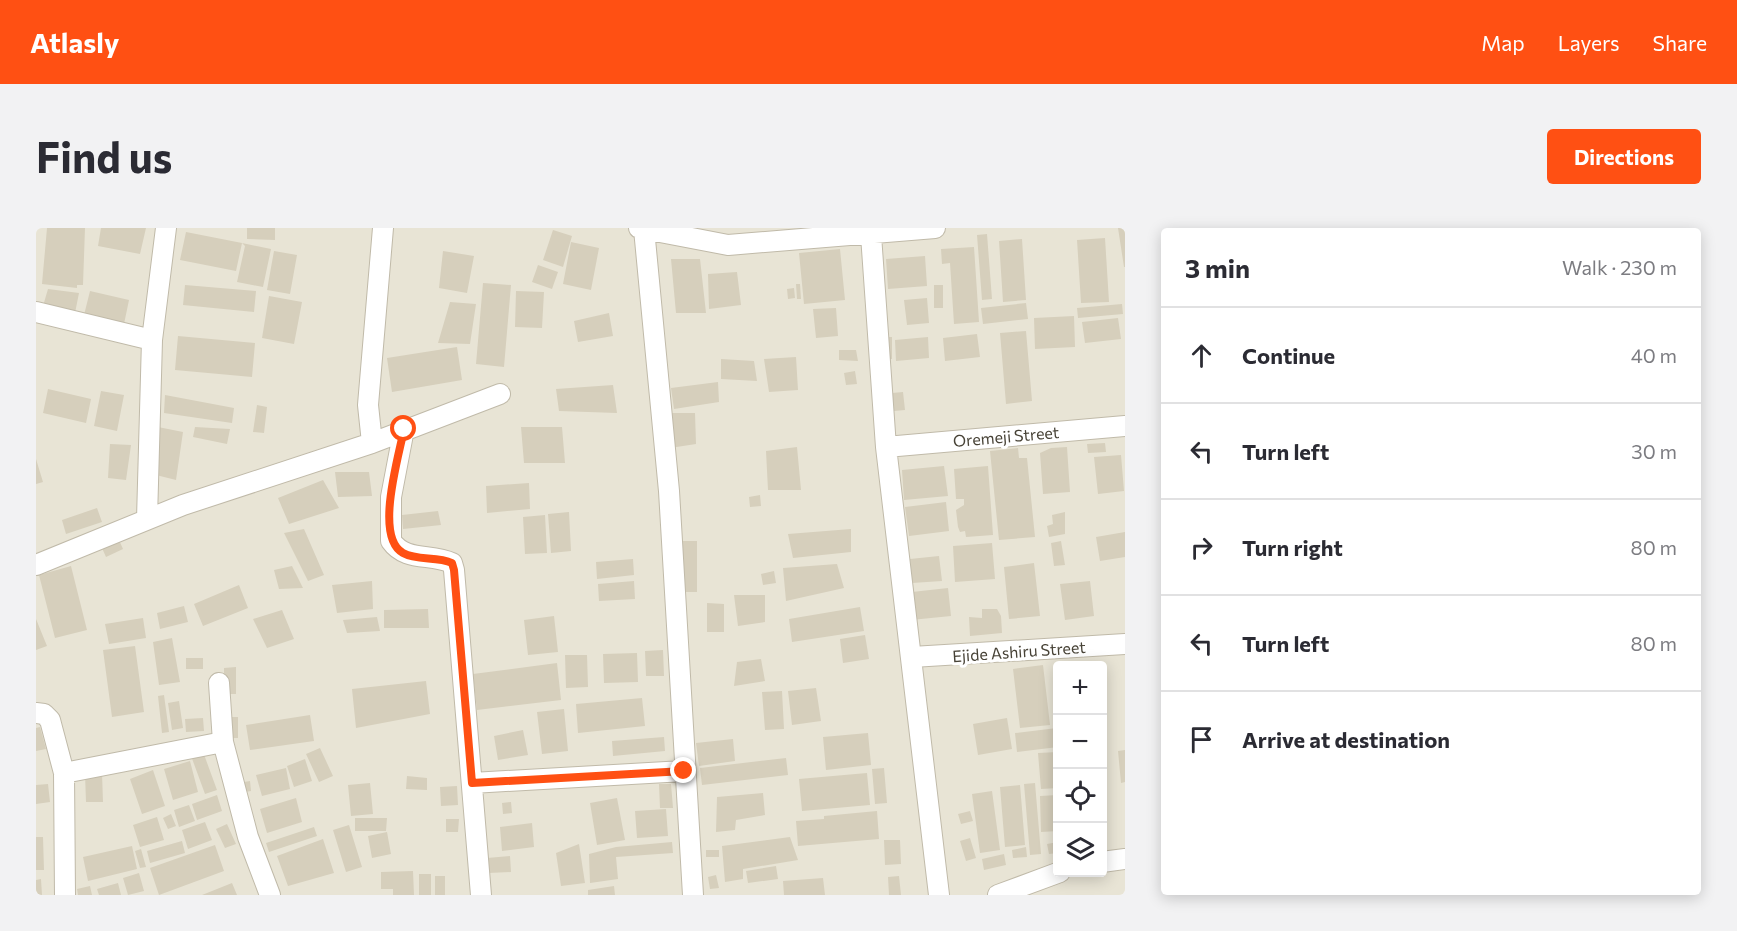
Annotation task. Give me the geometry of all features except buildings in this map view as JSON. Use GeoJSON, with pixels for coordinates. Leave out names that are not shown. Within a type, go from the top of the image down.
{"type":"FeatureCollection","features":[{"type":"Feature","properties":{"kind":"street"},"geometry":{"type":"LineString","coordinates":[[147,519],[152,340],[166,228]]}},
{"type":"Feature","properties":{"kind":"street"},"geometry":{"type":"LineString","coordinates":[[372,443],[368,405],[383,228]]}},
{"type":"Feature","properties":{"kind":"street"},"geometry":{"type":"LineString","coordinates":[[693,895],[670,502],[641,229],[729,236],[754,244],[795,238],[871,235],[935,228]]}},
{"type":"Feature","properties":{"kind":"street"},"geometry":{"type":"LineString","coordinates":[[871,235],[886,447],[939,895]]}},
{"type":"Feature","properties":{"kind":"street"},"geometry":{"type":"LineString","coordinates":[[36,312],[152,340]]}},
{"type":"Feature","properties":{"kind":"street"},"geometry":{"type":"LineString","coordinates":[[36,566],[183,505],[372,443],[500,394]]}},
{"type":"Feature","properties":{"kind":"street","name":"Oremeji Street"},"geometry":{"type":"LineString","coordinates":[[886,447],[1125,426]]}},
{"type":"Feature","properties":{"kind":"street"},"geometry":{"type":"LineString","coordinates":[[404,429],[391,497],[389,525],[391,541],[405,555],[445,560],[452,563],[454,570],[481,895]]}},
{"type":"Feature","properties":{"kind":"street","name":"Ejide Ashiru Street"},"geometry":{"type":"LineString","coordinates":[[912,657],[1125,644]]}},
{"type":"Feature","properties":{"kind":"street"},"geometry":{"type":"LineString","coordinates":[[219,683],[223,742],[248,837],[270,895]]}},
{"type":"Feature","properties":{"kind":"street"},"geometry":{"type":"LineString","coordinates":[[36,713],[44,714],[50,720],[64,772],[65,895]]}},
{"type":"Feature","properties":{"kind":"street"},"geometry":{"type":"LineString","coordinates":[[64,772],[223,742]]}},
{"type":"Feature","properties":{"kind":"street"},"geometry":{"type":"LineString","coordinates":[[472,783],[684,771]]}},
{"type":"Feature","properties":{"kind":"street"},"geometry":{"type":"LineString","coordinates":[[1107,861],[1125,859]]}},
{"type":"Feature","properties":{"kind":"street"},"geometry":{"type":"LineString","coordinates":[[998,895],[1053,875]]}},
{"type":"Feature","properties":{"kind":"shaded area"},"geometry":{"type":"Polygon","coordinates":[[[36,228],[1125,228],[1125,895],[36,895],[36,228]]]}},
{"type":"Feature","properties":{"kind":"route"},"geometry":{"type":"LineString","coordinates":[[404,429],[391,497],[389,525],[391,541],[405,555],[452,563],[472,783],[684,771]]}}]}
